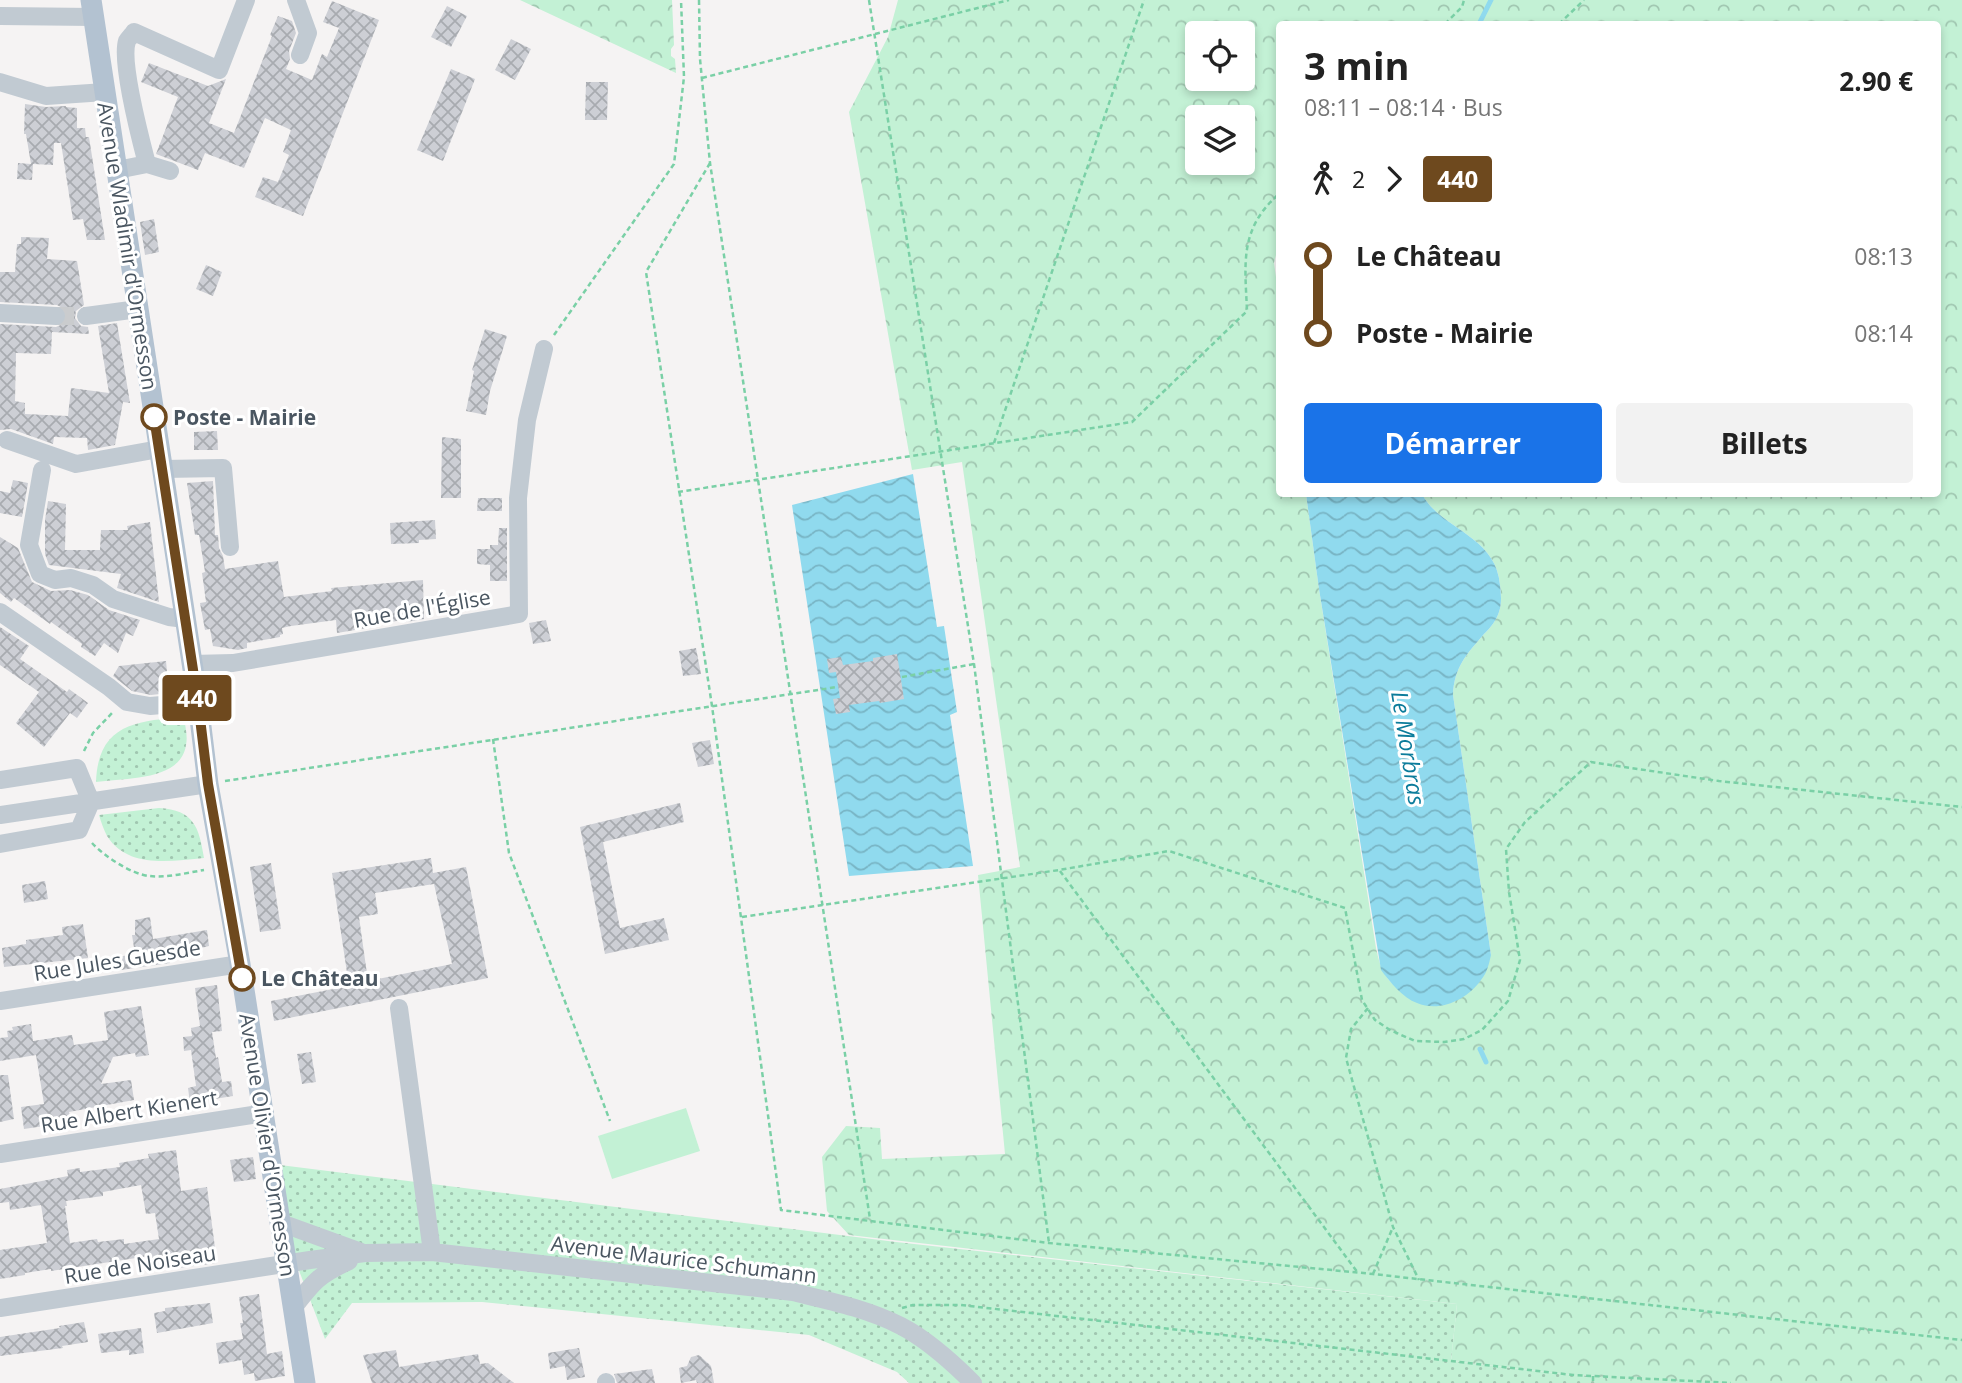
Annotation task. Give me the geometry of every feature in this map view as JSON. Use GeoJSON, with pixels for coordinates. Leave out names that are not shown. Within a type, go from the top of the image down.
{"type":"FeatureCollection","features":[{"type":"Feature","properties":{"kind":"main road","name":"Avenue Wladimir d'Ormesson"},"geometry":{"type":"LineString","coordinates":[[92,9],[198,702],[208,784]]}},
{"type":"Feature","properties":{"kind":"main road","name":"Avenue Olivier d'Ormesson"},"geometry":{"type":"LineString","coordinates":[[208,784],[265,1113],[305,1383]]}},
{"type":"Feature","properties":{"kind":"street"},"geometry":{"type":"LineString","coordinates":[[147,164],[134,110],[126,58],[127,40],[134,32],[219,69],[246,0]]}},
{"type":"Feature","properties":{"kind":"street"},"geometry":{"type":"LineString","coordinates":[[296,0],[309,33],[300,55]]}},
{"type":"Feature","properties":{"kind":"street"},"geometry":{"type":"LineString","coordinates":[[0,16],[92,9]]}},
{"type":"Feature","properties":{"kind":"street"},"geometry":{"type":"LineString","coordinates":[[0,82],[46,96],[105,92]]}},
{"type":"Feature","properties":{"kind":"street"},"geometry":{"type":"LineString","coordinates":[[117,170],[147,164],[170,171]]}},
{"type":"Feature","properties":{"kind":"street"},"geometry":{"type":"LineString","coordinates":[[86,316],[138,309]]}},
{"type":"Feature","properties":{"kind":"street"},"geometry":{"type":"LineString","coordinates":[[0,313],[57,316]]}},
{"type":"Feature","properties":{"kind":"street","name":"Rue de l'Église"},"geometry":{"type":"LineString","coordinates":[[192,664],[233,663],[519,614],[518,498],[527,420],[544,349]]}},
{"type":"Feature","properties":{"kind":"street"},"geometry":{"type":"LineString","coordinates":[[7,440],[76,464],[161,459],[223,468],[230,547]]}},
{"type":"Feature","properties":{"kind":"street"},"geometry":{"type":"LineString","coordinates":[[42,470],[29,545],[40,574],[55,580],[71,578],[93,585],[113,599],[169,617],[185,619]]}},
{"type":"Feature","properties":{"kind":"street"},"geometry":{"type":"LineString","coordinates":[[0,612],[127,702],[150,706],[198,702]]}},
{"type":"Feature","properties":{"kind":"street"},"geometry":{"type":"LineString","coordinates":[[0,780],[77,768],[91,802],[79,830],[0,844]]}},
{"type":"Feature","properties":{"kind":"street"},"geometry":{"type":"LineString","coordinates":[[0,815],[208,784]]}},
{"type":"Feature","properties":{"kind":"street","name":"Rue Jules Guesde"},"geometry":{"type":"LineString","coordinates":[[0,1001],[240,964]]}},
{"type":"Feature","properties":{"kind":"street"},"geometry":{"type":"LineString","coordinates":[[399,1008],[432,1252]]}},
{"type":"Feature","properties":{"kind":"street","name":"Rue Albert Kienert"},"geometry":{"type":"LineString","coordinates":[[0,1154],[265,1113]]}},
{"type":"Feature","properties":{"kind":"street","name":"Avenue Maurice Schumann"},"geometry":{"type":"LineString","coordinates":[[281,1223],[365,1253]]}},
{"type":"Feature","properties":{"kind":"street","name":"Avenue Maurice Schumann"},"geometry":{"type":"LineString","coordinates":[[288,1264],[365,1253],[432,1252],[793,1292],[836,1302],[903,1327],[931,1346],[973,1383]]}},
{"type":"Feature","properties":{"kind":"street","name":"Avenue Maurice Schumann"},"geometry":{"type":"LineString","coordinates":[[294,1307],[314,1280],[324,1272],[365,1253]]}},
{"type":"Feature","properties":{"kind":"street","name":"Rue de Noiseau"},"geometry":{"type":"LineString","coordinates":[[0,1308],[288,1264]]}},
{"type":"Feature","properties":{"kind":"path"},"geometry":{"type":"LineString","coordinates":[[544,349],[674,164],[684,77],[681,0]]}},
{"type":"Feature","properties":{"kind":"path"},"geometry":{"type":"LineString","coordinates":[[699,0],[702,78],[710,163],[870,1219]]}},
{"type":"Feature","properties":{"kind":"path"},"geometry":{"type":"LineString","coordinates":[[869,0],[974,664],[1049,1242]]}},
{"type":"Feature","properties":{"kind":"path"},"geometry":{"type":"LineString","coordinates":[[702,78],[1009,0]]}},
{"type":"Feature","properties":{"kind":"path"},"geometry":{"type":"LineString","coordinates":[[994,443],[1144,0]]}},
{"type":"Feature","properties":{"kind":"path"},"geometry":{"type":"LineString","coordinates":[[1448,21],[1464,0]]}},
{"type":"Feature","properties":{"kind":"path"},"geometry":{"type":"LineString","coordinates":[[1562,21],[1584,0]]}},
{"type":"Feature","properties":{"kind":"path"},"geometry":{"type":"LineString","coordinates":[[710,163],[646,272],[712,706],[782,1210],[1049,1242],[1373,1274],[1962,1340]]}},
{"type":"Feature","properties":{"kind":"path"},"geometry":{"type":"LineString","coordinates":[[678,492],[1132,422],[1247,311],[1247,245],[1254,223],[1276,197]]}},
{"type":"Feature","properties":{"kind":"path"},"geometry":{"type":"LineString","coordinates":[[902,677],[974,664]]}},
{"type":"Feature","properties":{"kind":"path"},"geometry":{"type":"LineString","coordinates":[[208,784],[837,687]]}},
{"type":"Feature","properties":{"kind":"path"},"geometry":{"type":"LineString","coordinates":[[77,768],[93,733],[108,716],[127,702]]}},
{"type":"Feature","properties":{"kind":"path"},"geometry":{"type":"LineString","coordinates":[[493,739],[509,853],[610,1121]]}},
{"type":"Feature","properties":{"kind":"path"},"geometry":{"type":"LineString","coordinates":[[741,917],[1169,851],[1345,908],[1362,1000],[1375,1020],[1415,1041],[1444,1042],[1464,1039],[1482,1030],[1508,1001],[1520,960],[1509,891],[1506,849],[1525,822],[1591,762],[1719,781],[1962,807]]}},
{"type":"Feature","properties":{"kind":"path"},"geometry":{"type":"LineString","coordinates":[[79,830],[96,847],[123,866],[147,876],[174,875],[223,867]]}},
{"type":"Feature","properties":{"kind":"path"},"geometry":{"type":"LineString","coordinates":[[1059,870],[1358,1273]]}},
{"type":"Feature","properties":{"kind":"path"},"geometry":{"type":"LineString","coordinates":[[1368,1009],[1351,1029],[1346,1058],[1393,1227],[1419,1280]]}},
{"type":"Feature","properties":{"kind":"path"},"geometry":{"type":"LineString","coordinates":[[1373,1274],[1393,1227]]}},
{"type":"Feature","properties":{"kind":"path"},"geometry":{"type":"LineString","coordinates":[[877,1316],[913,1305],[961,1305],[1593,1376],[1731,1383]]}},
{"type":"Feature","properties":{"kind":"path"},"geometry":{"type":"LineString","coordinates":[[1593,1376],[1593,1383]]}},
{"type":"Feature","properties":{"kind":"green space"},"geometry":{"type":"Polygon","coordinates":[[[520,0],[672,0],[674,45],[671,56],[675,59],[676,73],[520,0]]]}},
{"type":"Feature","properties":{"kind":"green space"},"geometry":{"type":"Polygon","coordinates":[[[898,0],[1962,0],[1962,1383],[1601,1383],[1601,1376],[1451,1361],[1457,1304],[849,1235],[827,1211],[822,1157],[846,1126],[880,1128],[882,1159],[1005,1154],[978,875],[1020,867],[962,462],[912,470],[849,112],[888,37],[898,0]],[[1276,21],[1276,497],[1306,497],[1376,948],[1383,970],[1397,988],[1491,955],[1453,695],[1456,676],[1462,662],[1498,615],[1501,602],[1500,585],[1489,555],[1442,516],[1424,497],[1941,497],[1941,21],[1276,21]]]}},
{"type":"Feature","properties":{"kind":"green space"},"geometry":{"type":"Polygon","coordinates":[[[184,717],[186,745],[182,757],[174,765],[150,776],[96,782],[98,763],[112,737],[136,724],[184,717]]]}},
{"type":"Feature","properties":{"kind":"green space"},"geometry":{"type":"Polygon","coordinates":[[[159,808],[180,812],[193,822],[200,837],[204,858],[164,861],[126,854],[107,836],[99,815],[159,808]]]}},
{"type":"Feature","properties":{"kind":"green space"},"geometry":{"type":"Polygon","coordinates":[[[686,1108],[700,1151],[612,1179],[598,1136],[686,1108]]]}},
{"type":"Feature","properties":{"kind":"green space"},"geometry":{"type":"Polygon","coordinates":[[[272,1164],[896,1242],[1457,1304],[1451,1361],[1601,1376],[1601,1383],[909,1383],[897,1372],[809,1335],[482,1302],[352,1303],[325,1339],[281,1223],[272,1164]]]}},
{"type":"Feature","properties":{"kind":"water"},"geometry":{"type":"Polygon","coordinates":[[[913,474],[937,627],[944,626],[957,712],[950,715],[973,866],[849,876],[792,505],[913,474]]]}},
{"type":"Feature","properties":{"kind":"water"},"geometry":{"type":"Polygon","coordinates":[[[1306,497],[1424,497],[1442,516],[1479,544],[1496,568],[1501,595],[1499,612],[1493,624],[1462,662],[1456,676],[1453,695],[1491,955],[1485,974],[1475,987],[1461,998],[1444,1005],[1426,1006],[1412,1001],[1397,989],[1381,970],[1306,497]]]}},
{"type":"Feature","properties":{"kind":"building"},"geometry":{"type":"Polygon","coordinates":[[[332,1],[379,20],[303,216],[255,197],[263,177],[278,182],[289,155],[283,152],[291,130],[265,118],[244,168],[205,153],[198,170],[156,154],[178,97],[141,82],[149,63],[208,86],[226,79],[209,123],[234,133],[278,16],[292,21],[296,33],[286,69],[312,80],[322,54],[327,57],[339,28],[323,22],[332,1]]]}},
{"type":"Feature","properties":{"kind":"building"},"geometry":{"type":"Polygon","coordinates":[[[447,6],[467,16],[451,47],[431,37],[447,6]]]}},
{"type":"Feature","properties":{"kind":"building"},"geometry":{"type":"Polygon","coordinates":[[[511,39],[531,49],[515,80],[495,70],[511,39]]]}},
{"type":"Feature","properties":{"kind":"building"},"geometry":{"type":"Polygon","coordinates":[[[451,69],[475,79],[443,161],[417,150],[451,69]]]}},
{"type":"Feature","properties":{"kind":"building"},"geometry":{"type":"Polygon","coordinates":[[[586,82],[608,82],[607,120],[585,120],[586,82]]]}},
{"type":"Feature","properties":{"kind":"building"},"geometry":{"type":"Polygon","coordinates":[[[25,104],[77,108],[77,128],[85,128],[86,137],[89,137],[105,240],[87,240],[83,219],[73,220],[61,143],[54,143],[53,165],[33,164],[32,180],[17,179],[18,163],[31,164],[24,134],[25,104]]]}},
{"type":"Feature","properties":{"kind":"building"},"geometry":{"type":"Polygon","coordinates":[[[154,219],[159,252],[145,255],[140,222],[154,219]]]}},
{"type":"Feature","properties":{"kind":"building"},"geometry":{"type":"Polygon","coordinates":[[[21,237],[49,238],[47,259],[77,261],[84,305],[76,311],[75,318],[81,326],[88,327],[89,334],[52,332],[51,354],[16,353],[15,401],[25,403],[25,414],[68,416],[71,388],[109,393],[98,326],[117,323],[130,403],[123,402],[115,445],[88,450],[87,438],[54,437],[53,444],[11,429],[0,430],[0,324],[56,327],[65,323],[67,317],[66,310],[57,305],[0,302],[0,272],[15,272],[17,244],[21,244],[21,237]]]}},
{"type":"Feature","properties":{"kind":"building"},"geometry":{"type":"Polygon","coordinates":[[[206,265],[222,272],[213,296],[196,289],[206,265]]]}},
{"type":"Feature","properties":{"kind":"building"},"geometry":{"type":"Polygon","coordinates":[[[485,329],[507,336],[490,391],[486,415],[466,411],[474,371],[472,370],[485,329]]]}},
{"type":"Feature","properties":{"kind":"building"},"geometry":{"type":"Polygon","coordinates":[[[217,431],[218,450],[194,450],[194,432],[217,431]]]}},
{"type":"Feature","properties":{"kind":"building"},"geometry":{"type":"Polygon","coordinates":[[[442,437],[461,439],[461,498],[441,498],[442,437]]]}},
{"type":"Feature","properties":{"kind":"building"},"geometry":{"type":"Polygon","coordinates":[[[13,480],[28,483],[22,517],[0,513],[0,491],[10,493],[13,480]]]}},
{"type":"Feature","properties":{"kind":"building"},"geometry":{"type":"Polygon","coordinates":[[[213,481],[215,535],[218,535],[225,569],[278,561],[284,597],[332,591],[331,588],[423,580],[424,619],[406,622],[406,619],[337,633],[336,620],[282,628],[283,634],[280,637],[247,643],[247,648],[238,650],[213,646],[210,629],[205,630],[200,603],[206,602],[202,573],[205,572],[199,535],[195,535],[187,483],[213,481]]]}},
{"type":"Feature","properties":{"kind":"building"},"geometry":{"type":"Polygon","coordinates":[[[478,498],[502,498],[502,511],[477,511],[478,498]]]}},
{"type":"Feature","properties":{"kind":"building"},"geometry":{"type":"Polygon","coordinates":[[[48,501],[66,504],[65,550],[100,550],[101,530],[128,530],[127,526],[150,522],[159,602],[117,588],[121,574],[49,565],[45,554],[48,501]]]}},
{"type":"Feature","properties":{"kind":"building"},"geometry":{"type":"Polygon","coordinates":[[[435,520],[436,539],[391,544],[390,523],[435,520]]]}},
{"type":"Feature","properties":{"kind":"building"},"geometry":{"type":"Polygon","coordinates":[[[499,528],[507,528],[507,581],[490,581],[490,565],[477,564],[477,549],[490,549],[490,545],[498,545],[499,528]]]}},
{"type":"Feature","properties":{"kind":"building"},"geometry":{"type":"Polygon","coordinates":[[[0,537],[18,548],[32,582],[51,591],[70,590],[88,595],[109,610],[140,620],[133,636],[126,633],[118,653],[104,643],[95,656],[81,647],[82,644],[14,598],[11,602],[0,593],[0,537]]]}},
{"type":"Feature","properties":{"kind":"building"},"geometry":{"type":"Polygon","coordinates":[[[546,620],[551,641],[533,644],[529,623],[546,620]]]}},
{"type":"Feature","properties":{"kind":"building"},"geometry":{"type":"Polygon","coordinates":[[[0,627],[29,646],[20,659],[67,692],[69,689],[88,703],[77,718],[70,713],[44,747],[16,723],[39,692],[0,665],[0,627]]]}},
{"type":"Feature","properties":{"kind":"building"},"geometry":{"type":"Polygon","coordinates":[[[696,648],[701,674],[683,676],[679,651],[696,648]]]}},
{"type":"Feature","properties":{"kind":"building"},"geometry":{"type":"Polygon","coordinates":[[[897,654],[904,699],[849,705],[850,712],[836,714],[833,699],[840,698],[836,672],[829,673],[827,659],[841,657],[843,665],[897,654]]]}},
{"type":"Feature","properties":{"kind":"building"},"geometry":{"type":"Polygon","coordinates":[[[166,661],[169,693],[151,695],[132,691],[113,676],[119,666],[166,661]]]}},
{"type":"Feature","properties":{"kind":"building"},"geometry":{"type":"Polygon","coordinates":[[[710,740],[714,764],[698,767],[692,743],[710,740]]]}},
{"type":"Feature","properties":{"kind":"building"},"geometry":{"type":"Polygon","coordinates":[[[680,803],[684,822],[603,842],[620,928],[664,918],[669,940],[605,954],[580,827],[680,803]]]}},
{"type":"Feature","properties":{"kind":"building"},"geometry":{"type":"Polygon","coordinates":[[[431,858],[433,873],[466,867],[488,978],[274,1021],[271,1001],[349,986],[332,873],[431,858]],[[434,884],[375,893],[378,914],[359,917],[368,981],[452,964],[434,884]]]}},
{"type":"Feature","properties":{"kind":"building"},"geometry":{"type":"Polygon","coordinates":[[[271,863],[281,929],[260,932],[250,867],[271,863]]]}},
{"type":"Feature","properties":{"kind":"building"},"geometry":{"type":"Polygon","coordinates":[[[45,881],[48,899],[24,903],[22,885],[45,881]]]}},
{"type":"Feature","properties":{"kind":"building"},"geometry":{"type":"Polygon","coordinates":[[[150,917],[153,939],[207,930],[209,946],[197,949],[196,945],[168,950],[170,963],[107,972],[105,959],[135,954],[132,935],[135,935],[135,920],[150,917]]]}},
{"type":"Feature","properties":{"kind":"building"},"geometry":{"type":"Polygon","coordinates":[[[83,924],[88,958],[4,967],[2,948],[26,944],[26,940],[63,935],[62,927],[83,924]]]}},
{"type":"Feature","properties":{"kind":"building"},"geometry":{"type":"Polygon","coordinates":[[[217,985],[222,1031],[212,1032],[222,1082],[231,1081],[233,1096],[190,1103],[188,1088],[196,1086],[191,1050],[184,1051],[183,1037],[192,1036],[191,1028],[200,1026],[195,988],[217,985]]]}},
{"type":"Feature","properties":{"kind":"building"},"geometry":{"type":"Polygon","coordinates":[[[141,1006],[149,1055],[136,1057],[135,1053],[113,1057],[101,1084],[131,1080],[134,1100],[69,1112],[70,1116],[44,1120],[44,1126],[24,1129],[21,1107],[44,1104],[36,1055],[0,1061],[0,1038],[8,1037],[7,1031],[13,1030],[12,1027],[31,1024],[33,1041],[72,1035],[74,1045],[108,1040],[104,1012],[141,1006]]]}},
{"type":"Feature","properties":{"kind":"building"},"geometry":{"type":"Polygon","coordinates":[[[311,1052],[316,1082],[302,1084],[297,1054],[311,1052]]]}},
{"type":"Feature","properties":{"kind":"building"},"geometry":{"type":"Polygon","coordinates":[[[0,1075],[8,1075],[14,1119],[0,1122],[0,1075]]]}},
{"type":"Feature","properties":{"kind":"building"},"geometry":{"type":"Polygon","coordinates":[[[176,1150],[181,1191],[207,1187],[217,1263],[179,1268],[177,1258],[150,1262],[149,1256],[25,1273],[0,1279],[0,1250],[47,1243],[41,1205],[10,1210],[9,1202],[0,1203],[0,1189],[68,1176],[67,1170],[80,1168],[80,1172],[120,1167],[119,1163],[149,1158],[148,1154],[176,1150]],[[141,1185],[103,1192],[103,1196],[66,1201],[65,1206],[70,1243],[124,1239],[124,1244],[159,1239],[155,1213],[146,1214],[141,1185]]]}},
{"type":"Feature","properties":{"kind":"building"},"geometry":{"type":"Polygon","coordinates":[[[253,1157],[256,1179],[234,1182],[230,1160],[253,1157]]]}},
{"type":"Feature","properties":{"kind":"building"},"geometry":{"type":"Polygon","coordinates":[[[259,1294],[267,1354],[282,1351],[285,1376],[255,1381],[254,1373],[244,1375],[242,1360],[219,1364],[216,1343],[243,1339],[239,1297],[259,1294]]]}},
{"type":"Feature","properties":{"kind":"building"},"geometry":{"type":"Polygon","coordinates":[[[210,1303],[213,1323],[157,1333],[154,1313],[165,1311],[165,1308],[210,1303]]]}},
{"type":"Feature","properties":{"kind":"building"},"geometry":{"type":"Polygon","coordinates":[[[84,1322],[88,1342],[0,1356],[0,1337],[84,1322]]]}},
{"type":"Feature","properties":{"kind":"building"},"geometry":{"type":"Polygon","coordinates":[[[141,1328],[144,1353],[129,1355],[129,1350],[101,1353],[98,1334],[141,1328]]]}},
{"type":"Feature","properties":{"kind":"building"},"geometry":{"type":"Polygon","coordinates":[[[579,1348],[585,1377],[567,1380],[565,1366],[550,1369],[548,1353],[579,1348]]]}},
{"type":"Feature","properties":{"kind":"building"},"geometry":{"type":"Polygon","coordinates":[[[396,1350],[399,1367],[478,1354],[480,1364],[488,1363],[514,1383],[372,1383],[363,1355],[396,1350]]]}},
{"type":"Feature","properties":{"kind":"building"},"geometry":{"type":"Polygon","coordinates":[[[699,1355],[711,1366],[714,1383],[697,1383],[696,1380],[681,1383],[679,1368],[687,1366],[691,1357],[699,1355]]]}},
{"type":"Feature","properties":{"kind":"building"},"geometry":{"type":"Polygon","coordinates":[[[652,1369],[655,1383],[617,1383],[614,1374],[652,1369]]]}},
{"type":"Feature","properties":{"kind":"waterway","name":"Le Morbras"},"geometry":{"type":"LineString","coordinates":[[1480,21],[1491,0]]}},
{"type":"Feature","properties":{"kind":"waterway","name":"Le Morbras"},"geometry":{"type":"LineString","coordinates":[[1480,1049],[1486,1062]]}},
{"type":"Feature","properties":{"kind":"tunnel"},"geometry":{"type":"LineString","coordinates":[[56,316],[86,316]]}},
{"type":"Feature","properties":{"kind":"bus line","name":"440"},"geometry":{"type":"LineString","coordinates":[[154,417],[208,784],[242,978]]}},
{"type":"Feature","properties":{"kind":"place","name":"Poste - Mairie"},"geometry":{"type":"Point","coordinates":[154,417]}},
{"type":"Feature","properties":{"kind":"place","name":"Le Château"},"geometry":{"type":"Point","coordinates":[242,978]}}]}
